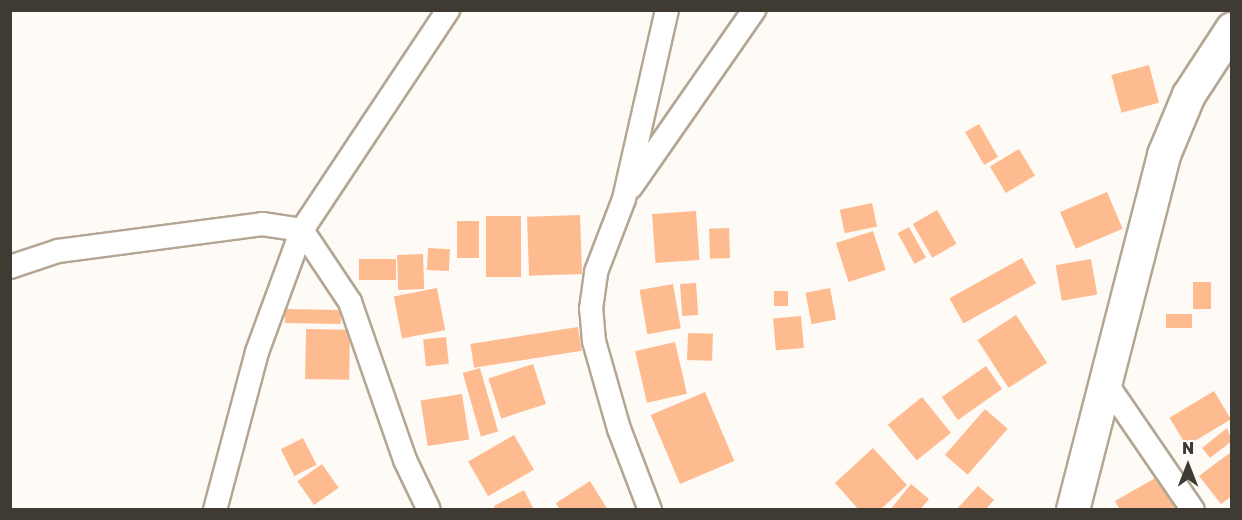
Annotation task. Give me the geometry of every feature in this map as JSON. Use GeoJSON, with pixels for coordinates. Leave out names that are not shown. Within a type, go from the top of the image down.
{"type":"FeatureCollection","features":[{"type":"Feature","properties":{"kind":"main road"},"geometry":{"type":"LineString","coordinates":[[1073,510],[1108,386],[1164,155],[1189,95],[1232,28]]}},
{"type":"Feature","properties":{"kind":"street"},"geometry":{"type":"LineString","coordinates":[[215,510],[256,352],[302,230],[448,10]]}},
{"type":"Feature","properties":{"kind":"street"},"geometry":{"type":"LineString","coordinates":[[650,510],[619,429],[593,331],[596,272],[624,199],[667,10]]}},
{"type":"Feature","properties":{"kind":"street"},"geometry":{"type":"LineString","coordinates":[[624,199],[754,10]]}},
{"type":"Feature","properties":{"kind":"street"},"geometry":{"type":"LineString","coordinates":[[10,267],[58,251],[262,224],[302,230],[350,302],[405,460],[429,510]]}},
{"type":"Feature","properties":{"kind":"street"},"geometry":{"type":"LineString","coordinates":[[1108,386],[1194,510]]}},
{"type":"Feature","properties":{"kind":"building"},"geometry":{"type":"Polygon","coordinates":[[[1149,65],[1159,103],[1121,113],[1111,75],[1149,65]]]}},
{"type":"Feature","properties":{"kind":"building"},"geometry":{"type":"Polygon","coordinates":[[[979,124],[998,157],[984,165],[965,132],[979,124]]]}},
{"type":"Feature","properties":{"kind":"building"},"geometry":{"type":"Polygon","coordinates":[[[1019,149],[1035,176],[1006,193],[990,167],[1019,149]]]}},
{"type":"Feature","properties":{"kind":"building"},"geometry":{"type":"Polygon","coordinates":[[[1107,192],[1123,229],[1076,249],[1060,212],[1107,192]]]}},
{"type":"Feature","properties":{"kind":"building"},"geometry":{"type":"Polygon","coordinates":[[[872,203],[877,226],[845,233],[840,210],[872,203]]]}},
{"type":"Feature","properties":{"kind":"building"},"geometry":{"type":"Polygon","coordinates":[[[937,210],[956,244],[932,258],[913,224],[937,210]]]}},
{"type":"Feature","properties":{"kind":"building"},"geometry":{"type":"Polygon","coordinates":[[[696,211],[699,260],[656,263],[652,214],[696,211]]]}},
{"type":"Feature","properties":{"kind":"building"},"geometry":{"type":"Polygon","coordinates":[[[580,215],[582,274],[529,276],[527,217],[580,215]]]}},
{"type":"Feature","properties":{"kind":"building"},"geometry":{"type":"Polygon","coordinates":[[[486,216],[521,216],[521,277],[486,277],[486,216]]]}},
{"type":"Feature","properties":{"kind":"building"},"geometry":{"type":"Polygon","coordinates":[[[457,221],[479,221],[479,258],[457,258],[457,221]]]}},
{"type":"Feature","properties":{"kind":"building"},"geometry":{"type":"Polygon","coordinates":[[[909,227],[926,258],[915,264],[898,233],[909,227]]]}},
{"type":"Feature","properties":{"kind":"building"},"geometry":{"type":"Polygon","coordinates":[[[729,228],[730,258],[710,259],[709,229],[729,228]]]}},
{"type":"Feature","properties":{"kind":"building"},"geometry":{"type":"Polygon","coordinates":[[[873,231],[886,270],[849,282],[836,243],[873,231]]]}},
{"type":"Feature","properties":{"kind":"building"},"geometry":{"type":"Polygon","coordinates":[[[428,248],[450,249],[449,271],[427,270],[428,248]]]}},
{"type":"Feature","properties":{"kind":"building"},"geometry":{"type":"Polygon","coordinates":[[[423,254],[424,289],[398,290],[397,255],[423,254]]]}},
{"type":"Feature","properties":{"kind":"building"},"geometry":{"type":"Polygon","coordinates":[[[1022,258],[1036,283],[963,324],[949,298],[1022,258]]]}},
{"type":"Feature","properties":{"kind":"building"},"geometry":{"type":"Polygon","coordinates":[[[359,259],[396,259],[396,280],[359,280],[359,259]]]}},
{"type":"Feature","properties":{"kind":"building"},"geometry":{"type":"Polygon","coordinates":[[[1091,259],[1097,294],[1062,301],[1056,265],[1091,259]]]}},
{"type":"Feature","properties":{"kind":"building"},"geometry":{"type":"Polygon","coordinates":[[[1193,282],[1211,282],[1211,309],[1193,309],[1193,282]]]}},
{"type":"Feature","properties":{"kind":"building"},"geometry":{"type":"Polygon","coordinates":[[[696,283],[698,315],[682,316],[680,284],[696,283]]]}},
{"type":"Feature","properties":{"kind":"building"},"geometry":{"type":"Polygon","coordinates":[[[673,284],[681,328],[647,334],[640,290],[673,284]]]}},
{"type":"Feature","properties":{"kind":"building"},"geometry":{"type":"Polygon","coordinates":[[[437,288],[445,330],[402,339],[394,296],[437,288]]]}},
{"type":"Feature","properties":{"kind":"building"},"geometry":{"type":"Polygon","coordinates":[[[830,288],[836,319],[812,324],[805,293],[830,288]]]}},
{"type":"Feature","properties":{"kind":"building"},"geometry":{"type":"Polygon","coordinates":[[[774,291],[788,291],[788,306],[774,306],[774,291]]]}},
{"type":"Feature","properties":{"kind":"building"},"geometry":{"type":"Polygon","coordinates":[[[285,309],[341,310],[341,324],[285,323],[285,309]]]}},
{"type":"Feature","properties":{"kind":"building"},"geometry":{"type":"Polygon","coordinates":[[[1166,314],[1192,314],[1192,328],[1166,328],[1166,314]]]}},
{"type":"Feature","properties":{"kind":"building"},"geometry":{"type":"Polygon","coordinates":[[[1016,315],[1047,363],[1008,388],[977,340],[1016,315]]]}},
{"type":"Feature","properties":{"kind":"building"},"geometry":{"type":"Polygon","coordinates":[[[801,316],[804,348],[776,350],[773,318],[801,316]]]}},
{"type":"Feature","properties":{"kind":"building"},"geometry":{"type":"Polygon","coordinates":[[[578,327],[582,351],[474,368],[470,344],[578,327]]]}},
{"type":"Feature","properties":{"kind":"building"},"geometry":{"type":"Polygon","coordinates":[[[306,329],[350,330],[349,380],[305,379],[306,329]]]}},
{"type":"Feature","properties":{"kind":"building"},"geometry":{"type":"Polygon","coordinates":[[[688,333],[713,334],[712,361],[687,360],[688,333]]]}},
{"type":"Feature","properties":{"kind":"building"},"geometry":{"type":"Polygon","coordinates":[[[446,337],[449,364],[426,366],[423,339],[446,337]]]}},
{"type":"Feature","properties":{"kind":"building"},"geometry":{"type":"Polygon","coordinates":[[[675,342],[687,394],[647,403],[635,351],[675,342]]]}},
{"type":"Feature","properties":{"kind":"building"},"geometry":{"type":"Polygon","coordinates":[[[533,364],[546,404],[501,418],[488,379],[533,364]]]}},
{"type":"Feature","properties":{"kind":"building"},"geometry":{"type":"Polygon","coordinates":[[[986,366],[1002,389],[958,420],[942,397],[986,366]]]}},
{"type":"Feature","properties":{"kind":"building"},"geometry":{"type":"Polygon","coordinates":[[[480,368],[498,431],[481,436],[463,373],[480,368]]]}},
{"type":"Feature","properties":{"kind":"building"},"geometry":{"type":"Polygon","coordinates":[[[1214,391],[1231,419],[1186,446],[1169,418],[1214,391]]]}},
{"type":"Feature","properties":{"kind":"building"},"geometry":{"type":"Polygon","coordinates":[[[705,392],[734,461],[680,484],[651,415],[705,392]]]}},
{"type":"Feature","properties":{"kind":"building"},"geometry":{"type":"Polygon","coordinates":[[[462,394],[469,439],[428,446],[421,401],[462,394]]]}},
{"type":"Feature","properties":{"kind":"building"},"geometry":{"type":"Polygon","coordinates":[[[922,397],[951,433],[917,460],[888,425],[922,397]]]}},
{"type":"Feature","properties":{"kind":"building"},"geometry":{"type":"Polygon","coordinates":[[[985,409],[1008,429],[968,475],[945,455],[985,409]]]}},
{"type":"Feature","properties":{"kind":"building"},"geometry":{"type":"Polygon","coordinates":[[[1227,428],[1232,441],[1210,458],[1202,448],[1227,428]]]}},
{"type":"Feature","properties":{"kind":"building"},"geometry":{"type":"Polygon","coordinates":[[[514,435],[534,470],[488,496],[468,462],[514,435]]]}},
{"type":"Feature","properties":{"kind":"building"},"geometry":{"type":"Polygon","coordinates":[[[303,438],[317,465],[294,476],[281,449],[303,438]]]}},
{"type":"Feature","properties":{"kind":"building"},"geometry":{"type":"Polygon","coordinates":[[[873,448],[907,485],[880,510],[859,510],[835,483],[873,448]]]}},
{"type":"Feature","properties":{"kind":"building"},"geometry":{"type":"Polygon","coordinates":[[[1231,452],[1232,496],[1221,504],[1199,476],[1231,452]]]}},
{"type":"Feature","properties":{"kind":"building"},"geometry":{"type":"Polygon","coordinates":[[[322,464],[339,488],[314,505],[297,481],[322,464]]]}},
{"type":"Feature","properties":{"kind":"building"},"geometry":{"type":"Polygon","coordinates":[[[1157,477],[1176,510],[1120,510],[1115,501],[1157,477]]]}},
{"type":"Feature","properties":{"kind":"building"},"geometry":{"type":"Polygon","coordinates":[[[590,481],[608,510],[560,510],[556,503],[590,481]]]}},
{"type":"Feature","properties":{"kind":"building"},"geometry":{"type":"Polygon","coordinates":[[[911,484],[929,499],[920,510],[890,510],[911,484]]]}},
{"type":"Feature","properties":{"kind":"building"},"geometry":{"type":"Polygon","coordinates":[[[978,486],[994,500],[985,510],[956,510],[978,486]]]}},
{"type":"Feature","properties":{"kind":"building"},"geometry":{"type":"Polygon","coordinates":[[[524,490],[534,510],[495,510],[494,506],[524,490]]]}}]}
